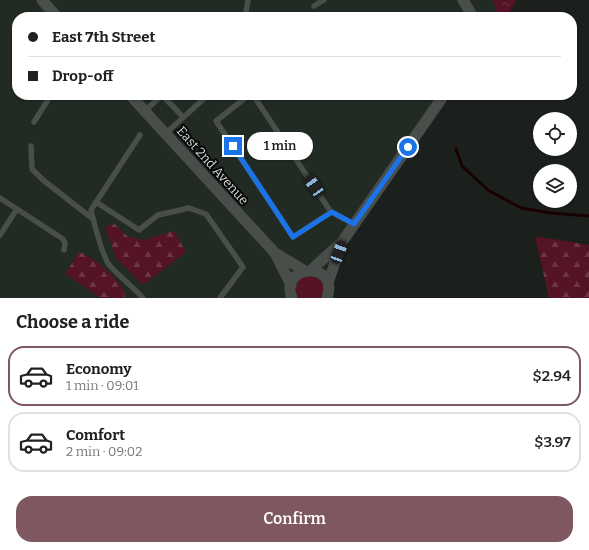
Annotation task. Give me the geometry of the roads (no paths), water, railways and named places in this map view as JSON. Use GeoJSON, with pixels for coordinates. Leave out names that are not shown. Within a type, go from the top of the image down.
{"type":"FeatureCollection","features":[{"type":"Feature","properties":{"kind":"street"},"geometry":{"type":"LineString","coordinates":[[42,0],[53,12]]}},
{"type":"Feature","properties":{"kind":"street"},"geometry":{"type":"LineString","coordinates":[[463,0],[470,12]]}},
{"type":"Feature","properties":{"kind":"street","name":"East 2nd Avenue"},"geometry":{"type":"LineString","coordinates":[[135,100],[275,253],[308,270],[318,272],[323,275],[328,283]]}},
{"type":"Feature","properties":{"kind":"street"},"geometry":{"type":"LineString","coordinates":[[327,298],[329,293],[328,283],[342,242],[441,100]]}},
{"type":"Feature","properties":{"kind":"street"},"geometry":{"type":"LineString","coordinates":[[291,295],[294,277],[299,273],[308,270],[342,242]]}},
{"type":"Feature","properties":{"kind":"street","name":"East 2nd Avenue"},"geometry":{"type":"LineString","coordinates":[[275,253],[291,295]]}},
{"type":"Feature","properties":{"kind":"lane"},"geometry":{"type":"LineString","coordinates":[[246,12],[248,0]]}},
{"type":"Feature","properties":{"kind":"lane"},"geometry":{"type":"LineString","coordinates":[[314,6],[324,0]]}},
{"type":"Feature","properties":{"kind":"lane"},"geometry":{"type":"LineString","coordinates":[[34,122],[48,100]]}},
{"type":"Feature","properties":{"kind":"lane"},"geometry":{"type":"LineString","coordinates":[[145,111],[157,100]]}},
{"type":"Feature","properties":{"kind":"lane"},"geometry":{"type":"LineString","coordinates":[[167,100],[183,117]]}},
{"type":"Feature","properties":{"kind":"lane"},"geometry":{"type":"LineString","coordinates":[[165,134],[202,100]]}},
{"type":"Feature","properties":{"kind":"lane"},"geometry":{"type":"LineString","coordinates":[[242,100],[216,120],[293,237],[332,212]]}},
{"type":"Feature","properties":{"kind":"lane"},"geometry":{"type":"LineString","coordinates":[[256,100],[332,212],[354,224]]}},
{"type":"Feature","properties":{"kind":"lane"},"geometry":{"type":"LineString","coordinates":[[140,134],[91,210],[108,264],[143,298]]}},
{"type":"Feature","properties":{"kind":"lane"},"geometry":{"type":"LineString","coordinates":[[31,146],[32,169],[43,180],[93,219]]}},
{"type":"Feature","properties":{"kind":"lane"},"geometry":{"type":"LineString","coordinates":[[0,198],[63,239],[65,243],[64,250]]}},
{"type":"Feature","properties":{"kind":"lane"},"geometry":{"type":"LineString","coordinates":[[96,202],[139,230],[158,216],[189,208],[206,214],[243,267],[220,298]]}},
{"type":"Feature","properties":{"kind":"lane"},"geometry":{"type":"LineString","coordinates":[[0,235],[17,209]]}},
{"type":"Feature","properties":{"kind":"waterway"},"geometry":{"type":"LineString","coordinates":[[456,149],[462,166],[488,190],[521,208],[551,213],[589,216]]}}]}
